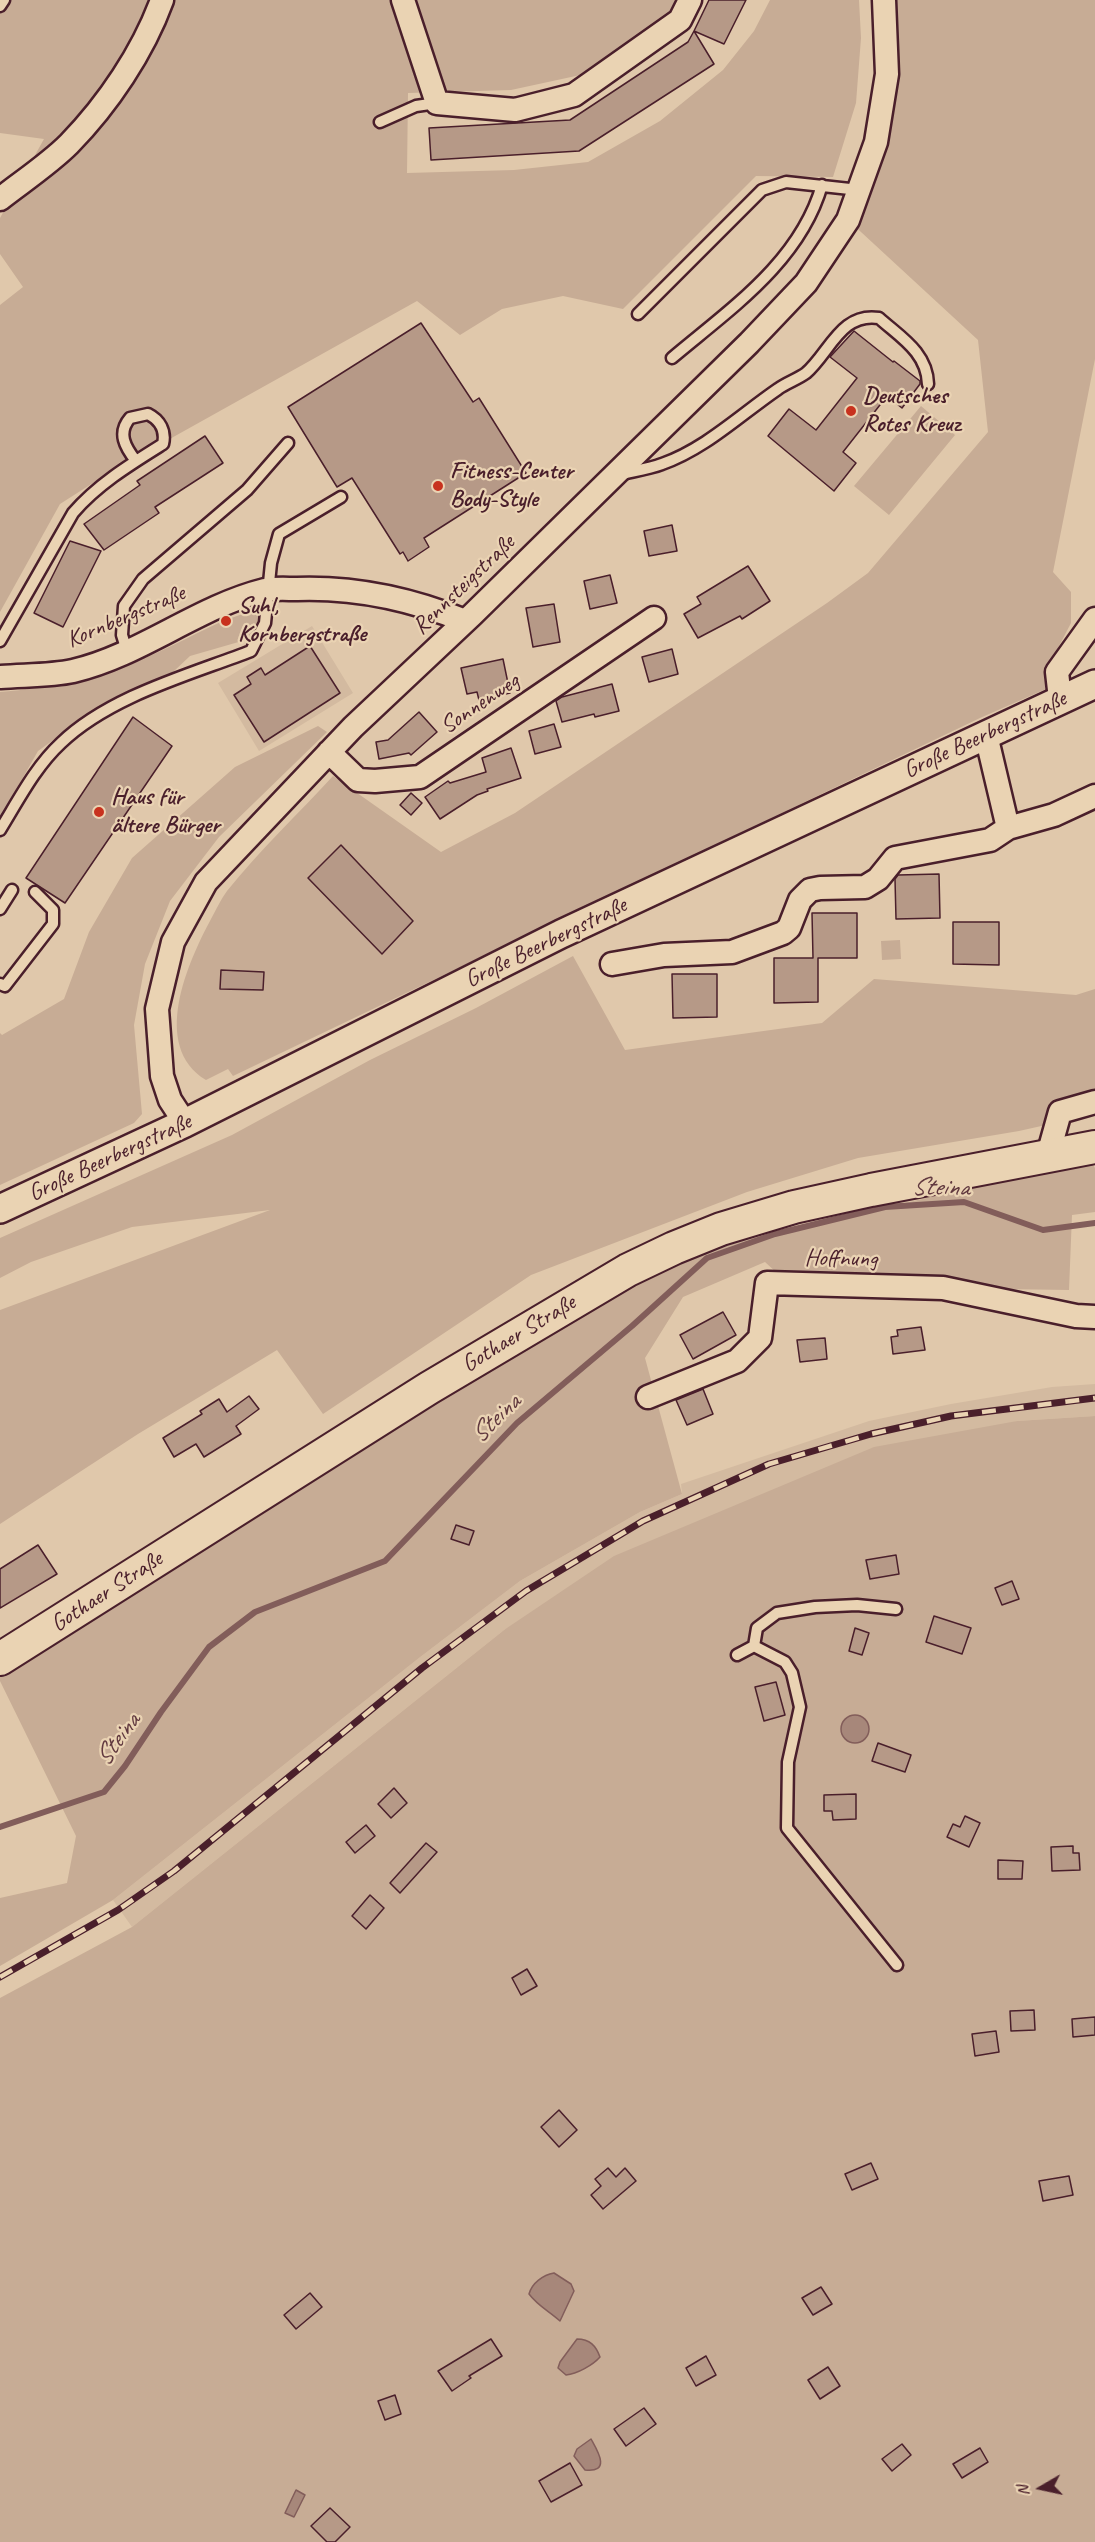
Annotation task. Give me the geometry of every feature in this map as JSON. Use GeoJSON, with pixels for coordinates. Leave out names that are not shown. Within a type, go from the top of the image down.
{"type":"FeatureCollection","features":[{"type":"Feature","properties":{"kind":"main road","name":"Gothaer Straße"},"geometry":{"type":"LineString","coordinates":[[0,1659],[474,1361],[628,1270],[674,1248],[721,1229],[794,1207],[1095,1147]]}},
{"type":"Feature","properties":{"kind":"street"},"geometry":{"type":"LineString","coordinates":[[0,199],[68,145],[106,100],[135,56],[162,0]]}},
{"type":"Feature","properties":{"kind":"street"},"geometry":{"type":"LineString","coordinates":[[403,0],[437,103],[515,110],[574,95],[680,20],[690,0]]}},
{"type":"Feature","properties":{"kind":"street","name":"Rennsteigstraße"},"geometry":{"type":"LineString","coordinates":[[185,1123],[170,1100],[162,1076],[157,1009],[173,942],[206,882],[329,752],[615,475],[749,343],[806,283],[848,220],[876,142],[886,74],[884,0]]}},
{"type":"Feature","properties":{"kind":"street","name":"Kornbergstraße"},"geometry":{"type":"LineString","coordinates":[[0,677],[72,671],[127,651],[220,606],[269,590],[314,588],[364,591],[431,607],[465,621]]}},
{"type":"Feature","properties":{"kind":"street","name":"Sonnenweg"},"geometry":{"type":"LineString","coordinates":[[329,752],[358,780],[375,781],[420,777],[654,618]]}},
{"type":"Feature","properties":{"kind":"street"},"geometry":{"type":"LineString","coordinates":[[1060,699],[1057,672],[1095,619]]}},
{"type":"Feature","properties":{"kind":"street","name":"Große Beerbergstraße"},"geometry":{"type":"LineString","coordinates":[[0,1209],[185,1123],[561,934],[1095,684]]}},
{"type":"Feature","properties":{"kind":"street"},"geometry":{"type":"LineString","coordinates":[[986,735],[1008,828]]}},
{"type":"Feature","properties":{"kind":"street"},"geometry":{"type":"LineString","coordinates":[[612,964],[664,955],[732,952],[741,949],[783,933],[789,928],[800,900],[810,890],[865,887],[878,879],[895,858],[990,840],[1008,828],[1054,815],[1095,796]]}},
{"type":"Feature","properties":{"kind":"street"},"geometry":{"type":"LineString","coordinates":[[1048,1155],[1060,1112],[1095,1102]]}},
{"type":"Feature","properties":{"kind":"street","name":"Hoffnung"},"geometry":{"type":"LineString","coordinates":[[648,1397],[737,1361],[760,1338],[767,1283],[943,1288],[1058,1313],[1095,1317]]}},
{"type":"Feature","properties":{"kind":"lane"},"geometry":{"type":"LineString","coordinates":[[0,6],[4,0]]}},
{"type":"Feature","properties":{"kind":"lane"},"geometry":{"type":"LineString","coordinates":[[380,122],[416,105],[437,103]]}},
{"type":"Feature","properties":{"kind":"lane"},"geometry":{"type":"LineString","coordinates":[[638,314],[762,190],[786,182],[859,190]]}},
{"type":"Feature","properties":{"kind":"lane"},"geometry":{"type":"LineString","coordinates":[[672,358],[762,282],[789,251],[818,199],[822,185]]}},
{"type":"Feature","properties":{"kind":"lane"},"geometry":{"type":"LineString","coordinates":[[615,475],[661,465],[684,454],[719,432],[779,388],[805,373],[846,327],[857,318],[879,318],[918,352],[927,373],[928,384]]}},
{"type":"Feature","properties":{"kind":"lane"},"geometry":{"type":"LineString","coordinates":[[0,641],[73,513],[85,498],[163,444],[165,436],[160,425],[148,414],[130,418],[123,430],[124,443],[136,461]]}},
{"type":"Feature","properties":{"kind":"lane"},"geometry":{"type":"LineString","coordinates":[[127,651],[122,635],[124,606],[143,579],[248,490],[288,443]]}},
{"type":"Feature","properties":{"kind":"lane"},"geometry":{"type":"LineString","coordinates":[[0,830],[34,775],[61,743],[90,721],[124,700],[251,651],[265,623],[271,563],[279,534],[340,497]]}},
{"type":"Feature","properties":{"kind":"lane"},"geometry":{"type":"LineString","coordinates":[[0,909],[12,890]]}},
{"type":"Feature","properties":{"kind":"lane"},"geometry":{"type":"LineString","coordinates":[[0,984],[5,986],[53,924],[53,910],[35,892]]}},
{"type":"Feature","properties":{"kind":"lane"},"geometry":{"type":"LineString","coordinates":[[754,1646],[757,1628],[777,1613],[815,1607],[857,1605],[896,1609]]}},
{"type":"Feature","properties":{"kind":"lane"},"geometry":{"type":"LineString","coordinates":[[737,1656],[754,1646]]}},
{"type":"Feature","properties":{"kind":"lane"},"geometry":{"type":"LineString","coordinates":[[754,1646],[785,1662],[792,1673],[800,1707],[788,1762],[788,1828],[897,1965]]}},
{"type":"Feature","properties":{"kind":"shaded area"},"geometry":{"type":"Polygon","coordinates":[[[0,0],[678,0],[672,11],[585,74],[511,90],[408,93],[407,173],[514,170],[588,162],[660,121],[723,70],[754,31],[770,0],[859,0],[861,38],[856,103],[833,177],[756,176],[623,309],[563,296],[502,309],[460,335],[417,301],[107,474],[60,504],[0,612],[0,305],[23,287],[0,254],[0,218],[44,139],[0,133],[0,0]]]}},
{"type":"Feature","properties":{"kind":"shaded area"},"geometry":{"type":"Polygon","coordinates":[[[884,0],[1095,0],[1095,359],[1053,572],[1071,592],[1071,623],[1045,673],[1046,689],[980,718],[233,1076],[228,1069],[206,1080],[189,1065],[180,1047],[177,1025],[179,1003],[193,958],[227,891],[265,847],[333,776],[441,852],[515,813],[868,573],[988,432],[978,340],[848,220],[876,142],[884,0]]]}},
{"type":"Feature","properties":{"kind":"shaded area"},"geometry":{"type":"Polygon","coordinates":[[[921,406],[955,435],[889,515],[854,486],[921,406]]]}},
{"type":"Feature","properties":{"kind":"shaded area"},"geometry":{"type":"Polygon","coordinates":[[[257,610],[259,619],[249,639],[190,656],[172,673],[106,702],[38,751],[0,818],[0,692],[38,688],[112,670],[161,651],[229,619],[257,610]]]}},
{"type":"Feature","properties":{"kind":"shaded area"},"geometry":{"type":"Polygon","coordinates":[[[312,626],[353,693],[259,751],[218,683],[312,626]]]}},
{"type":"Feature","properties":{"kind":"shaded area"},"geometry":{"type":"Polygon","coordinates":[[[318,726],[327,732],[219,837],[170,901],[145,964],[134,1025],[142,1114],[134,1123],[0,1185],[0,1033],[2,1035],[64,999],[89,932],[132,858],[235,767],[318,726]]]}},
{"type":"Feature","properties":{"kind":"shaded area"},"geometry":{"type":"Polygon","coordinates":[[[900,940],[901,959],[882,960],[881,941],[900,940]]]}},
{"type":"Feature","properties":{"kind":"shaded area"},"geometry":{"type":"Polygon","coordinates":[[[573,956],[625,1050],[822,1023],[874,979],[1076,995],[1095,989],[1095,1114],[1019,1131],[858,1158],[747,1192],[531,1275],[323,1414],[277,1350],[138,1434],[0,1524],[0,1310],[270,1210],[132,1227],[31,1262],[0,1278],[0,1238],[232,1135],[370,1060],[476,1008],[573,956]]]}},
{"type":"Feature","properties":{"kind":"shaded area"},"geometry":{"type":"Polygon","coordinates":[[[1091,1162],[1095,1168],[1095,1212],[1072,1215],[1069,1290],[791,1286],[765,1262],[683,1297],[645,1358],[682,1494],[640,1512],[520,1581],[113,1900],[0,1966],[0,1898],[67,1883],[76,1836],[0,1681],[0,1674],[555,1325],[718,1246],[1091,1162]]]}},
{"type":"Feature","properties":{"kind":"shaded area"},"geometry":{"type":"Polygon","coordinates":[[[1095,1384],[1095,1416],[1017,1421],[504,1630],[132,1927],[113,1900],[520,1581],[640,1512],[682,1494],[681,1484],[869,1421],[1052,1387],[1095,1384]]]}},
{"type":"Feature","properties":{"kind":"shaded area"},"geometry":{"type":"Polygon","coordinates":[[[1095,1416],[1095,2542],[0,2542],[0,1998],[132,1927],[504,1630],[614,1556],[874,1447],[1017,1421],[1095,1416]]]}},
{"type":"Feature","properties":{"kind":"shaded area"},"geometry":{"type":"Polygon","coordinates":[[[855,1715],[865,1719],[869,1729],[865,1739],[855,1743],[845,1739],[841,1729],[845,1719],[855,1715]]]}},
{"type":"Feature","properties":{"kind":"shaded area"},"geometry":{"type":"Polygon","coordinates":[[[554,2273],[571,2284],[574,2291],[560,2321],[529,2294],[539,2280],[554,2273]]]}},
{"type":"Feature","properties":{"kind":"shaded area"},"geometry":{"type":"Polygon","coordinates":[[[577,2339],[586,2340],[592,2344],[600,2357],[584,2369],[566,2375],[558,2368],[577,2339]]]}},
{"type":"Feature","properties":{"kind":"shaded area"},"geometry":{"type":"Polygon","coordinates":[[[591,2439],[599,2454],[600,2464],[593,2470],[585,2470],[574,2456],[577,2449],[591,2439]]]}},
{"type":"Feature","properties":{"kind":"shaded area"},"geometry":{"type":"Polygon","coordinates":[[[296,2490],[305,2495],[294,2517],[285,2513],[296,2490]]]}},
{"type":"Feature","properties":{"kind":"building"},"geometry":{"type":"Polygon","coordinates":[[[709,0],[746,0],[724,44],[694,31],[709,0]]]}},
{"type":"Feature","properties":{"kind":"building"},"geometry":{"type":"Polygon","coordinates":[[[694,31],[714,64],[579,151],[431,160],[429,128],[570,120],[688,42],[694,31]]]}},
{"type":"Feature","properties":{"kind":"building"},"geometry":{"type":"Polygon","coordinates":[[[421,323],[473,402],[479,398],[526,473],[424,538],[429,547],[408,561],[403,552],[400,554],[352,478],[337,487],[288,407],[421,323]]]}},
{"type":"Feature","properties":{"kind":"building","name":"Deutsches Rotes Kreuz"},"geometry":{"type":"Polygon","coordinates":[[[854,331],[920,381],[920,384],[902,408],[887,396],[843,452],[856,463],[834,491],[768,436],[789,409],[816,430],[857,378],[830,357],[854,331]]]}},
{"type":"Feature","properties":{"kind":"building"},"geometry":{"type":"Polygon","coordinates":[[[205,436],[223,463],[155,507],[159,513],[104,550],[84,524],[140,485],[137,481],[205,436]]]}},
{"type":"Feature","properties":{"kind":"building"},"geometry":{"type":"Polygon","coordinates":[[[672,525],[677,551],[649,556],[644,531],[672,525]]]}},
{"type":"Feature","properties":{"kind":"building"},"geometry":{"type":"Polygon","coordinates":[[[70,541],[101,551],[63,627],[34,613],[70,541]]]}},
{"type":"Feature","properties":{"kind":"building"},"geometry":{"type":"Polygon","coordinates":[[[748,566],[770,601],[742,619],[740,616],[698,638],[684,614],[701,604],[697,597],[748,566]]]}},
{"type":"Feature","properties":{"kind":"building"},"geometry":{"type":"Polygon","coordinates":[[[610,575],[617,603],[590,609],[584,581],[610,575]]]}},
{"type":"Feature","properties":{"kind":"building"},"geometry":{"type":"Polygon","coordinates":[[[554,604],[560,642],[533,647],[526,608],[554,604]]]}},
{"type":"Feature","properties":{"kind":"building"},"geometry":{"type":"Polygon","coordinates":[[[310,646],[340,693],[264,742],[234,695],[251,684],[247,677],[261,668],[265,675],[310,646]]]}},
{"type":"Feature","properties":{"kind":"building"},"geometry":{"type":"Polygon","coordinates":[[[672,649],[678,674],[649,682],[642,657],[672,649]]]}},
{"type":"Feature","properties":{"kind":"building"},"geometry":{"type":"Polygon","coordinates":[[[503,659],[510,693],[479,700],[477,692],[467,694],[461,668],[503,659]]]}},
{"type":"Feature","properties":{"kind":"building"},"geometry":{"type":"Polygon","coordinates":[[[612,684],[619,711],[562,722],[556,701],[562,697],[612,684]]]}},
{"type":"Feature","properties":{"kind":"building"},"geometry":{"type":"Polygon","coordinates":[[[419,712],[437,732],[411,755],[409,753],[379,759],[376,742],[388,740],[419,712]]]}},
{"type":"Feature","properties":{"kind":"building","name":"Haus für ältere Bürger"},"geometry":{"type":"Polygon","coordinates":[[[133,717],[172,746],[65,903],[26,878],[133,717]]]}},
{"type":"Feature","properties":{"kind":"building"},"geometry":{"type":"Polygon","coordinates":[[[554,724],[561,747],[535,754],[529,731],[554,724]]]}},
{"type":"Feature","properties":{"kind":"building"},"geometry":{"type":"Polygon","coordinates":[[[511,748],[521,778],[487,789],[488,791],[477,795],[440,819],[425,797],[448,781],[450,783],[486,772],[482,758],[511,748]]]}},
{"type":"Feature","properties":{"kind":"building"},"geometry":{"type":"Polygon","coordinates":[[[411,793],[422,803],[411,815],[400,805],[411,793]]]}},
{"type":"Feature","properties":{"kind":"building"},"geometry":{"type":"Polygon","coordinates":[[[341,845],[413,921],[382,954],[308,878],[341,845]]]}},
{"type":"Feature","properties":{"kind":"building"},"geometry":{"type":"Polygon","coordinates":[[[939,874],[940,918],[896,919],[895,879],[898,875],[939,874]]]}},
{"type":"Feature","properties":{"kind":"building"},"geometry":{"type":"Polygon","coordinates":[[[812,913],[857,913],[857,958],[818,958],[818,1002],[774,1003],[774,958],[813,958],[812,913]]]}},
{"type":"Feature","properties":{"kind":"building"},"geometry":{"type":"Polygon","coordinates":[[[953,922],[999,922],[999,965],[953,964],[953,922]]]}},
{"type":"Feature","properties":{"kind":"building"},"geometry":{"type":"Polygon","coordinates":[[[221,970],[264,972],[263,990],[220,989],[221,970]]]}},
{"type":"Feature","properties":{"kind":"building"},"geometry":{"type":"Polygon","coordinates":[[[672,974],[717,974],[717,1017],[673,1018],[672,974]]]}},
{"type":"Feature","properties":{"kind":"building"},"geometry":{"type":"Polygon","coordinates":[[[723,1312],[736,1335],[693,1359],[680,1335],[723,1312]]]}},
{"type":"Feature","properties":{"kind":"building"},"geometry":{"type":"Polygon","coordinates":[[[921,1327],[925,1350],[893,1354],[891,1337],[898,1336],[897,1330],[921,1327]]]}},
{"type":"Feature","properties":{"kind":"building"},"geometry":{"type":"Polygon","coordinates":[[[825,1338],[827,1359],[800,1362],[797,1340],[825,1338]]]}},
{"type":"Feature","properties":{"kind":"building"},"geometry":{"type":"Polygon","coordinates":[[[703,1389],[713,1414],[687,1425],[676,1400],[703,1389]]]}},
{"type":"Feature","properties":{"kind":"building"},"geometry":{"type":"Polygon","coordinates":[[[249,1396],[259,1409],[236,1426],[241,1434],[204,1457],[196,1444],[174,1457],[163,1438],[202,1414],[200,1411],[219,1399],[227,1412],[249,1396]]]}},
{"type":"Feature","properties":{"kind":"building"},"geometry":{"type":"Polygon","coordinates":[[[456,1525],[474,1531],[469,1545],[451,1539],[456,1525]]]}},
{"type":"Feature","properties":{"kind":"building"},"geometry":{"type":"Polygon","coordinates":[[[38,1545],[57,1574],[0,1608],[0,1569],[38,1545]]]}},
{"type":"Feature","properties":{"kind":"building"},"geometry":{"type":"Polygon","coordinates":[[[896,1555],[899,1574],[870,1579],[866,1560],[896,1555]]]}},
{"type":"Feature","properties":{"kind":"building"},"geometry":{"type":"Polygon","coordinates":[[[1012,1581],[1019,1599],[1002,1605],[995,1588],[1012,1581]]]}},
{"type":"Feature","properties":{"kind":"building"},"geometry":{"type":"Polygon","coordinates":[[[934,1616],[971,1628],[962,1654],[926,1642],[934,1616]]]}},
{"type":"Feature","properties":{"kind":"building"},"geometry":{"type":"Polygon","coordinates":[[[855,1628],[869,1633],[862,1655],[849,1651],[855,1628]]]}},
{"type":"Feature","properties":{"kind":"building"},"geometry":{"type":"Polygon","coordinates":[[[776,1682],[785,1715],[764,1721],[755,1687],[776,1682]]]}},
{"type":"Feature","properties":{"kind":"building"},"geometry":{"type":"Polygon","coordinates":[[[878,1743],[911,1755],[905,1772],[872,1761],[878,1743]]]}},
{"type":"Feature","properties":{"kind":"building"},"geometry":{"type":"Polygon","coordinates":[[[394,1788],[407,1803],[391,1818],[378,1804],[394,1788]]]}},
{"type":"Feature","properties":{"kind":"building"},"geometry":{"type":"Polygon","coordinates":[[[856,1794],[856,1819],[833,1820],[832,1811],[824,1811],[824,1795],[856,1794]]]}},
{"type":"Feature","properties":{"kind":"building"},"geometry":{"type":"Polygon","coordinates":[[[965,1816],[980,1823],[969,1847],[947,1837],[953,1824],[960,1827],[965,1816]]]}},
{"type":"Feature","properties":{"kind":"building"},"geometry":{"type":"Polygon","coordinates":[[[366,1825],[375,1836],[355,1853],[346,1842],[366,1825]]]}},
{"type":"Feature","properties":{"kind":"building"},"geometry":{"type":"Polygon","coordinates":[[[426,1843],[437,1852],[400,1893],[390,1883],[426,1843]]]}},
{"type":"Feature","properties":{"kind":"building"},"geometry":{"type":"Polygon","coordinates":[[[1073,1846],[1073,1853],[1079,1853],[1080,1870],[1052,1871],[1051,1847],[1073,1846]]]}},
{"type":"Feature","properties":{"kind":"building"},"geometry":{"type":"Polygon","coordinates":[[[998,1860],[1023,1861],[1022,1879],[998,1879],[998,1860]]]}},
{"type":"Feature","properties":{"kind":"building"},"geometry":{"type":"Polygon","coordinates":[[[370,1895],[384,1908],[366,1929],[352,1916],[370,1895]]]}},
{"type":"Feature","properties":{"kind":"building"},"geometry":{"type":"Polygon","coordinates":[[[527,1969],[537,1986],[521,1995],[512,1978],[527,1969]]]}},
{"type":"Feature","properties":{"kind":"building"},"geometry":{"type":"Polygon","coordinates":[[[1034,2010],[1035,2030],[1011,2031],[1010,2011],[1034,2010]]]}},
{"type":"Feature","properties":{"kind":"building"},"geometry":{"type":"Polygon","coordinates":[[[1095,2017],[1095,2035],[1073,2037],[1072,2019],[1095,2017]]]}},
{"type":"Feature","properties":{"kind":"building"},"geometry":{"type":"Polygon","coordinates":[[[996,2031],[999,2052],[975,2056],[972,2034],[996,2031]]]}},
{"type":"Feature","properties":{"kind":"building"},"geometry":{"type":"Polygon","coordinates":[[[559,2110],[577,2130],[559,2147],[541,2127],[559,2110]]]}},
{"type":"Feature","properties":{"kind":"building"},"geometry":{"type":"Polygon","coordinates":[[[871,2163],[878,2179],[852,2190],[845,2174],[871,2163]]]}},
{"type":"Feature","properties":{"kind":"building"},"geometry":{"type":"Polygon","coordinates":[[[608,2168],[616,2177],[625,2168],[636,2181],[603,2209],[591,2195],[601,2186],[595,2179],[608,2168]]]}},
{"type":"Feature","properties":{"kind":"building"},"geometry":{"type":"Polygon","coordinates":[[[1069,2176],[1073,2195],[1043,2201],[1039,2181],[1069,2176]]]}},
{"type":"Feature","properties":{"kind":"building"},"geometry":{"type":"Polygon","coordinates":[[[821,2287],[832,2304],[813,2315],[802,2298],[821,2287]]]}},
{"type":"Feature","properties":{"kind":"building"},"geometry":{"type":"Polygon","coordinates":[[[310,2293],[322,2307],[296,2329],[284,2315],[310,2293]]]}},
{"type":"Feature","properties":{"kind":"building"},"geometry":{"type":"Polygon","coordinates":[[[491,2339],[502,2356],[469,2376],[471,2378],[452,2391],[438,2371],[491,2339]]]}},
{"type":"Feature","properties":{"kind":"building"},"geometry":{"type":"Polygon","coordinates":[[[706,2356],[716,2375],[696,2386],[686,2368],[706,2356]]]}},
{"type":"Feature","properties":{"kind":"building"},"geometry":{"type":"Polygon","coordinates":[[[828,2367],[840,2386],[820,2399],[808,2380],[828,2367]]]}},
{"type":"Feature","properties":{"kind":"building"},"geometry":{"type":"Polygon","coordinates":[[[395,2395],[401,2414],[385,2420],[378,2401],[395,2395]]]}},
{"type":"Feature","properties":{"kind":"building"},"geometry":{"type":"Polygon","coordinates":[[[644,2408],[656,2424],[626,2446],[614,2429],[644,2408]]]}},
{"type":"Feature","properties":{"kind":"building"},"geometry":{"type":"Polygon","coordinates":[[[902,2444],[911,2455],[892,2471],[882,2459],[902,2444]]]}},
{"type":"Feature","properties":{"kind":"building"},"geometry":{"type":"Polygon","coordinates":[[[980,2448],[988,2462],[962,2478],[953,2464],[980,2448]]]}},
{"type":"Feature","properties":{"kind":"building"},"geometry":{"type":"Polygon","coordinates":[[[570,2463],[582,2485],[551,2502],[539,2481],[570,2463]]]}},
{"type":"Feature","properties":{"kind":"building"},"geometry":{"type":"Polygon","coordinates":[[[330,2508],[350,2527],[335,2542],[327,2542],[311,2526],[330,2508]]]}},
{"type":"Feature","properties":{"kind":"waterway","name":"Steina"},"geometry":{"type":"LineString","coordinates":[[0,1827],[104,1792],[209,1647],[255,1612],[385,1561],[517,1423],[632,1326],[707,1258],[775,1234],[885,1207],[964,1202],[1043,1230],[1095,1223]]}},
{"type":"Feature","properties":{"kind":"railway"},"geometry":{"type":"LineString","coordinates":[[0,1977],[118,1910],[174,1871],[422,1668],[526,1591],[643,1521],[769,1464],[871,1434],[951,1416],[1095,1398]]}},
{"type":"Feature","properties":{"kind":"place","name":"Deutsches Rotes Kreuz"},"geometry":{"type":"Point","coordinates":[851,411]}},
{"type":"Feature","properties":{"kind":"place","name":"Fitness-Center Body-Style"},"geometry":{"type":"Point","coordinates":[438,486]}},
{"type":"Feature","properties":{"kind":"place","name":"Suhl, Kornbergstraße"},"geometry":{"type":"Point","coordinates":[226,621]}},
{"type":"Feature","properties":{"kind":"place","name":"Haus für ältere Bürger"},"geometry":{"type":"Point","coordinates":[99,812]}}]}
